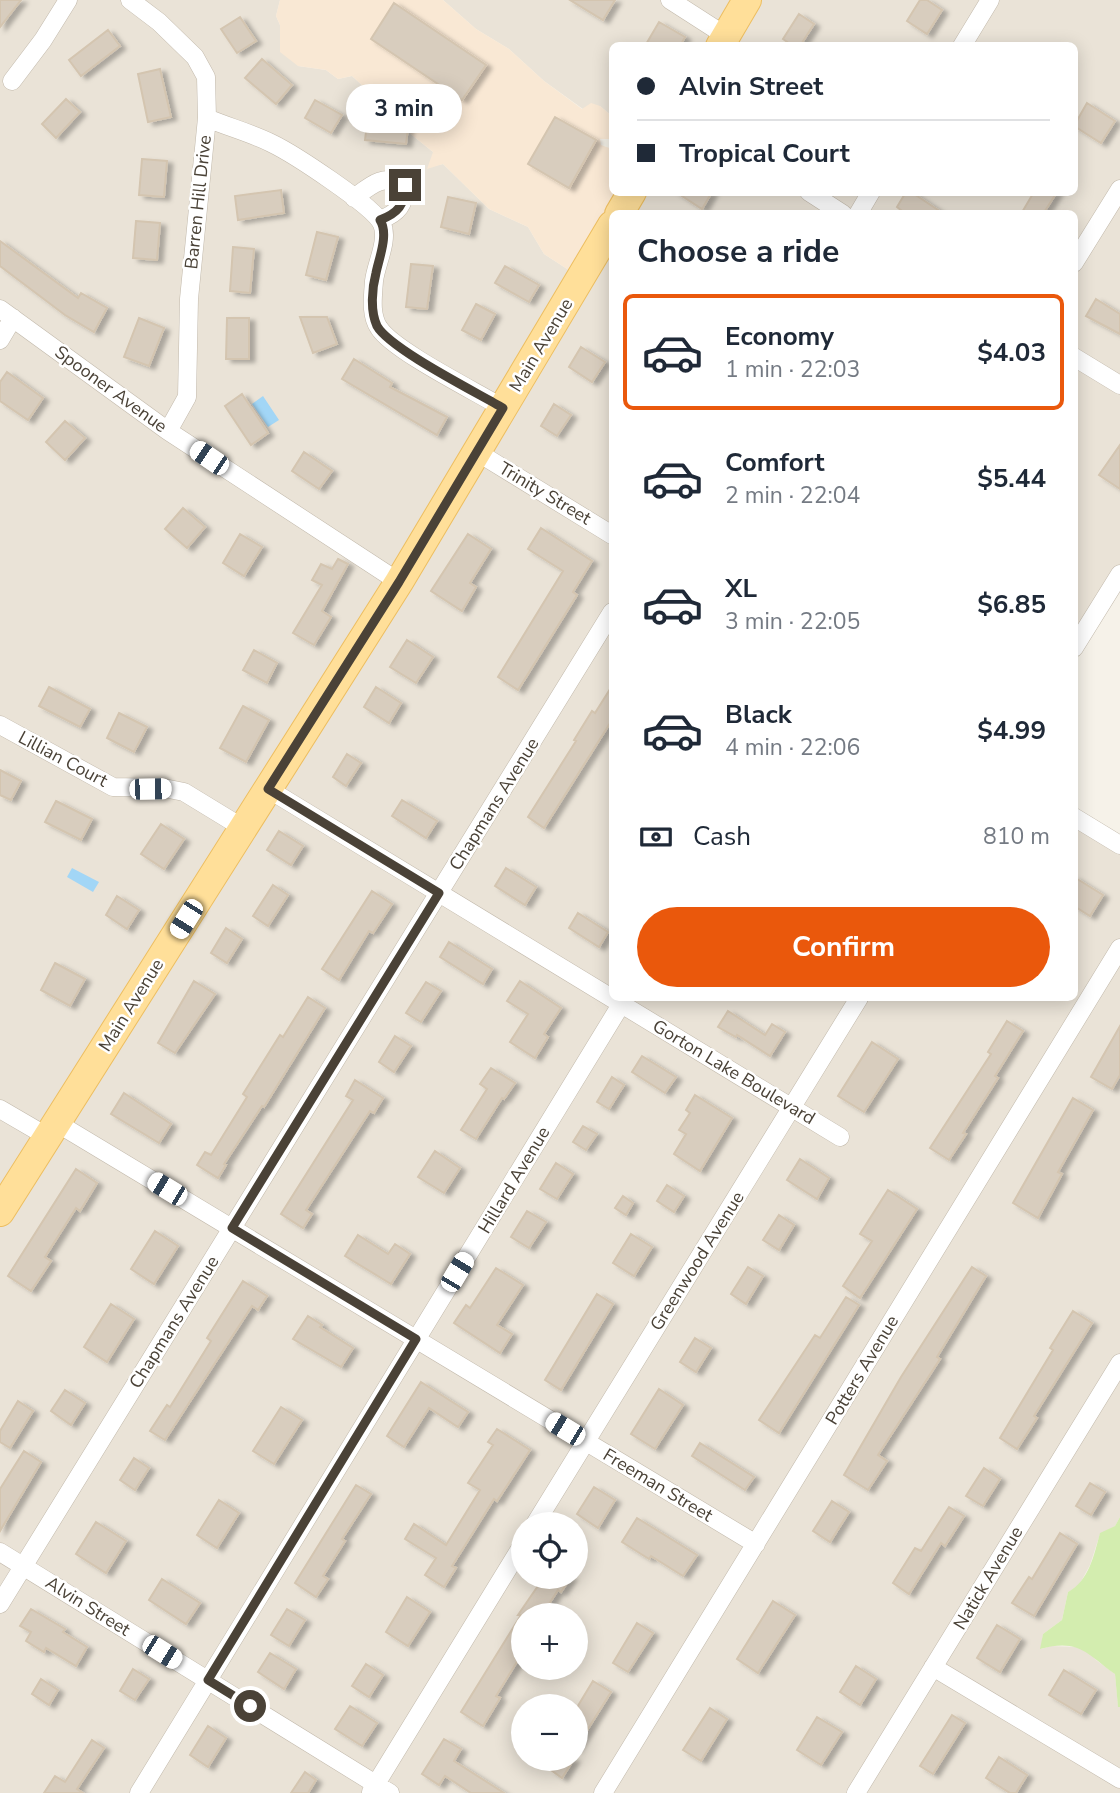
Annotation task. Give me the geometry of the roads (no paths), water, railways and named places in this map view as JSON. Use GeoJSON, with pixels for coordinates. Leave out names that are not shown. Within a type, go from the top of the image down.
{"type":"FeatureCollection","features":[{"type":"Feature","properties":{"kind":"main road"},"geometry":{"type":"LineString","coordinates":[[723,41],[747,0]]}},
{"type":"Feature","properties":{"kind":"main road","name":"Main Avenue"},"geometry":{"type":"LineString","coordinates":[[0,1212],[399,582],[609,230]]}},
{"type":"Feature","properties":{"kind":"street"},"geometry":{"type":"LineString","coordinates":[[12,81],[43,40],[68,0]]}},
{"type":"Feature","properties":{"kind":"street","name":"Barren Hill Drive"},"geometry":{"type":"LineString","coordinates":[[130,0],[159,22],[195,57],[206,77],[207,118],[189,299],[187,397],[168,431]]}},
{"type":"Feature","properties":{"kind":"street"},"geometry":{"type":"LineString","coordinates":[[670,0],[723,41]]}},
{"type":"Feature","properties":{"kind":"street"},"geometry":{"type":"LineString","coordinates":[[964,42],[990,0]]}},
{"type":"Feature","properties":{"kind":"street"},"geometry":{"type":"LineString","coordinates":[[207,118],[271,143],[376,214],[384,226],[383,243],[374,279],[373,311],[378,327],[393,343],[503,408]]}},
{"type":"Feature","properties":{"kind":"street"},"geometry":{"type":"LineString","coordinates":[[354,198],[379,180],[395,180],[405,185],[405,199],[396,214],[380,220]]}},
{"type":"Feature","properties":{"kind":"street"},"geometry":{"type":"LineString","coordinates":[[1078,257],[1120,189]]}},
{"type":"Feature","properties":{"kind":"street"},"geometry":{"type":"LineString","coordinates":[[815,196],[837,210]]}},
{"type":"Feature","properties":{"kind":"street"},"geometry":{"type":"LineString","coordinates":[[0,340],[6,314]]}},
{"type":"Feature","properties":{"kind":"street","name":"Spooner Avenue"},"geometry":{"type":"LineString","coordinates":[[6,314],[168,431],[399,582]]}},
{"type":"Feature","properties":{"kind":"street"},"geometry":{"type":"LineString","coordinates":[[1078,359],[1120,385]]}},
{"type":"Feature","properties":{"kind":"street","name":"Trinity Street"},"geometry":{"type":"LineString","coordinates":[[477,452],[609,533]]}},
{"type":"Feature","properties":{"kind":"street"},"geometry":{"type":"LineString","coordinates":[[1078,642],[1120,574]]}},
{"type":"Feature","properties":{"kind":"street","name":"Chapmans Avenue"},"geometry":{"type":"LineString","coordinates":[[0,1604],[609,616]]}},
{"type":"Feature","properties":{"kind":"street","name":"Lillian Court"},"geometry":{"type":"LineString","coordinates":[[0,725],[113,787],[164,788],[184,792],[243,828]]}},
{"type":"Feature","properties":{"kind":"street","name":"Gorton Lake Boulevard"},"geometry":{"type":"LineString","coordinates":[[268,789],[609,992]]}},
{"type":"Feature","properties":{"kind":"street"},"geometry":{"type":"LineString","coordinates":[[1078,819],[1120,845]]}},
{"type":"Feature","properties":{"kind":"street","name":"Potters Avenue"},"geometry":{"type":"LineString","coordinates":[[603,1793],[1120,948]]}},
{"type":"Feature","properties":{"kind":"street","name":"Gorton Lake Boulevard"},"geometry":{"type":"LineString","coordinates":[[624,1001],[840,1137]]}},
{"type":"Feature","properties":{"kind":"street","name":"Hillard Avenue"},"geometry":{"type":"LineString","coordinates":[[139,1793],[624,1001]]}},
{"type":"Feature","properties":{"kind":"street","name":"Greenwood Avenue"},"geometry":{"type":"LineString","coordinates":[[543,1512],[857,1001]]}},
{"type":"Feature","properties":{"kind":"street","name":"Freeman Street"},"geometry":{"type":"LineString","coordinates":[[0,1110],[52,1130],[232,1228],[756,1544]]}},
{"type":"Feature","properties":{"kind":"street","name":"Natick Avenue"},"geometry":{"type":"LineString","coordinates":[[856,1793],[1120,1363]]}},
{"type":"Feature","properties":{"kind":"street","name":"Alvin Street"},"geometry":{"type":"LineString","coordinates":[[0,1552],[208,1680],[379,1790]]}},
{"type":"Feature","properties":{"kind":"street"},"geometry":{"type":"LineString","coordinates":[[379,1790],[511,1564]]}},
{"type":"Feature","properties":{"kind":"street"},"geometry":{"type":"LineString","coordinates":[[933,1667],[1120,1779]]}},
{"type":"Feature","properties":{"kind":"water"},"geometry":{"type":"Polygon","coordinates":[[[263,396],[279,420],[268,427],[252,404],[263,396]]]}},
{"type":"Feature","properties":{"kind":"water"},"geometry":{"type":"Polygon","coordinates":[[[72,868],[99,882],[93,892],[67,877],[72,868]]]}}]}
